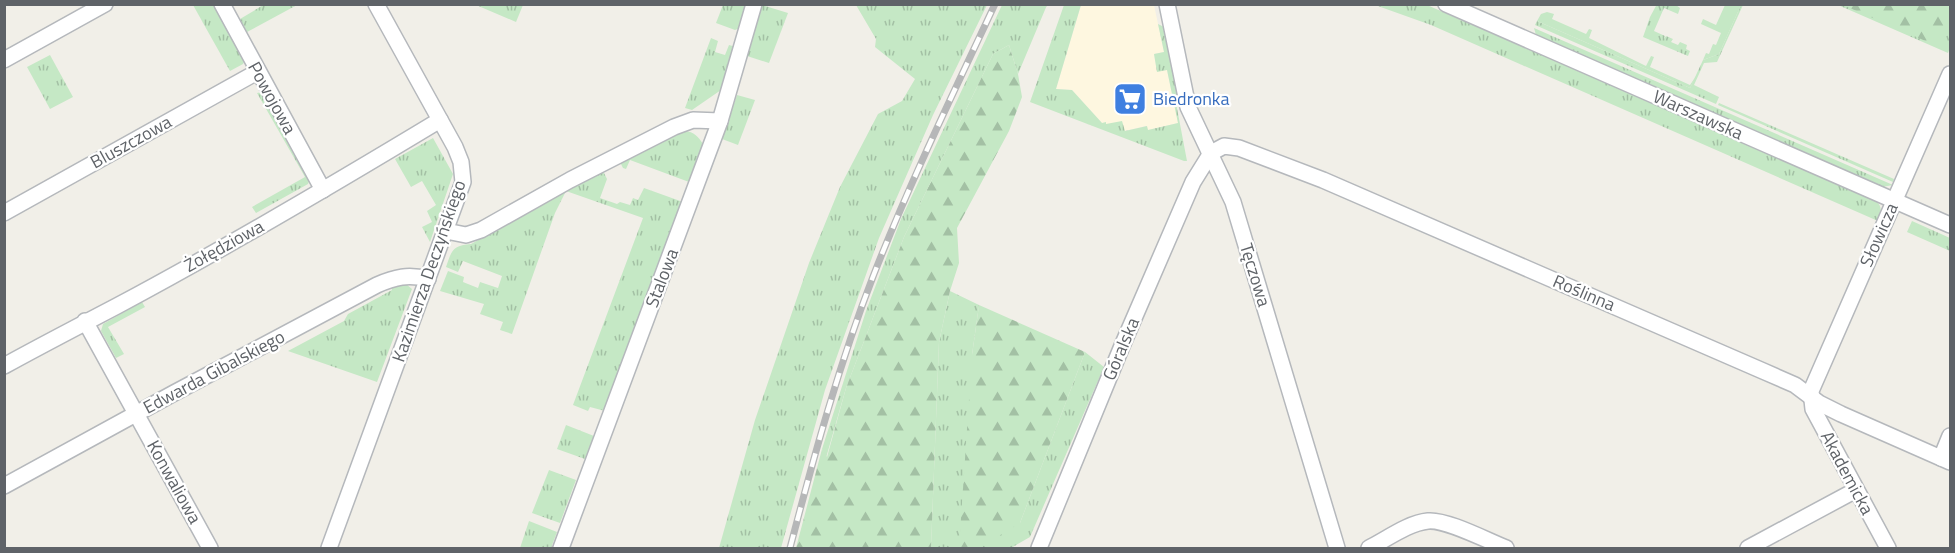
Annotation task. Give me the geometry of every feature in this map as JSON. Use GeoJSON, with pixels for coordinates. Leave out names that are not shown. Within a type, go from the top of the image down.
{"type":"FeatureCollection","features":[{"type":"Feature","properties":{"kind":"street"},"geometry":{"type":"LineString","coordinates":[[4,60],[105,4]]}},
{"type":"Feature","properties":{"kind":"street","name":"Powojowa"},"geometry":{"type":"LineString","coordinates":[[222,4],[323,190]]}},
{"type":"Feature","properties":{"kind":"street","name":"Kazimierza Deczyńskiego"},"geometry":{"type":"LineString","coordinates":[[329,549],[446,231],[461,188],[463,175],[458,154],[376,4]]}},
{"type":"Feature","properties":{"kind":"street","name":"Stalowa"},"geometry":{"type":"LineString","coordinates":[[561,549],[720,121],[754,4]]}},
{"type":"Feature","properties":{"kind":"street","name":"Tęczowa"},"geometry":{"type":"LineString","coordinates":[[1167,4],[1186,101],[1233,202],[1337,549]]}},
{"type":"Feature","properties":{"kind":"street","name":"Warszawska"},"geometry":{"type":"LineString","coordinates":[[1446,4],[1950,225]]}},
{"type":"Feature","properties":{"kind":"street","name":"Bluszczowa"},"geometry":{"type":"LineString","coordinates":[[4,213],[257,72]]}},
{"type":"Feature","properties":{"kind":"street","name":"Słowicza"},"geometry":{"type":"LineString","coordinates":[[1810,396],[1812,385],[1950,74]]}},
{"type":"Feature","properties":{"kind":"street","name":"Żołędziowa"},"geometry":{"type":"LineString","coordinates":[[4,366],[117,306],[323,190],[440,120]]}},
{"type":"Feature","properties":{"kind":"street"},"geometry":{"type":"LineString","coordinates":[[446,231],[466,235],[481,230],[570,180],[674,127],[693,120],[720,121]]}},
{"type":"Feature","properties":{"kind":"street","name":"Roślinna"},"geometry":{"type":"LineString","coordinates":[[1211,153],[1217,148],[1232,146],[1323,180],[1795,385],[1819,403],[1841,414],[1946,460]]}},
{"type":"Feature","properties":{"kind":"street","name":"Góralska"},"geometry":{"type":"LineString","coordinates":[[1039,549],[1131,325],[1193,182],[1211,153]]}},
{"type":"Feature","properties":{"kind":"street","name":"Edwarda Gibalskiego"},"geometry":{"type":"LineString","coordinates":[[4,486],[391,279],[410,275],[428,279]]}},
{"type":"Feature","properties":{"kind":"street","name":"Konwaliowa"},"geometry":{"type":"LineString","coordinates":[[85,321],[210,549]]}},
{"type":"Feature","properties":{"kind":"street","name":"Akademicka"},"geometry":{"type":"LineString","coordinates":[[1810,396],[1814,409],[1888,549]]}},
{"type":"Feature","properties":{"kind":"street"},"geometry":{"type":"LineString","coordinates":[[1946,460],[1950,436]]}},
{"type":"Feature","properties":{"kind":"street"},"geometry":{"type":"LineString","coordinates":[[1748,549],[1856,490]]}},
{"type":"Feature","properties":{"kind":"street"},"geometry":{"type":"LineString","coordinates":[[1369,549],[1415,524],[1429,521],[1441,522],[1506,549]]}},
{"type":"Feature","properties":{"kind":"shaded area"},"geometry":{"type":"Polygon","coordinates":[[[1081,5],[1154,5],[1164,52],[1154,54],[1157,71],[1167,70],[1178,123],[1148,130],[1146,126],[1124,131],[1102,123],[1072,90],[1056,89],[1081,5]]]}},
{"type":"Feature","properties":{"kind":"green space"},"geometry":{"type":"Polygon","coordinates":[[[265,4],[297,5],[247,32],[240,19],[265,4]]]}},
{"type":"Feature","properties":{"kind":"green space"},"geometry":{"type":"Polygon","coordinates":[[[1657,4],[1676,5],[1680,8],[1678,14],[1664,8],[1654,31],[1665,36],[1664,39],[1666,36],[1673,39],[1671,42],[1678,45],[1680,42],[1687,45],[1686,49],[1690,51],[1688,56],[1643,37],[1657,4]]]}},
{"type":"Feature","properties":{"kind":"green space"},"geometry":{"type":"Polygon","coordinates":[[[193,5],[214,5],[245,60],[243,64],[230,71],[193,5]]]}},
{"type":"Feature","properties":{"kind":"green space"},"geometry":{"type":"Polygon","coordinates":[[[476,5],[523,5],[516,22],[476,5]]]}},
{"type":"Feature","properties":{"kind":"green space"},"geometry":{"type":"Polygon","coordinates":[[[723,5],[746,5],[740,28],[735,30],[716,23],[723,5]]]}},
{"type":"Feature","properties":{"kind":"green space"},"geometry":{"type":"Polygon","coordinates":[[[762,5],[788,13],[769,63],[747,56],[762,5]]]}},
{"type":"Feature","properties":{"kind":"green space"},"geometry":{"type":"Polygon","coordinates":[[[856,5],[987,5],[933,115],[879,238],[825,390],[781,548],[719,548],[755,420],[809,263],[840,187],[878,114],[902,101],[915,79],[875,47],[876,39],[856,5]]]}},
{"type":"Feature","properties":{"kind":"green space"},"geometry":{"type":"Polygon","coordinates":[[[1002,5],[1047,5],[1018,74],[1009,45],[993,54],[904,237],[846,388],[826,458],[822,449],[866,311],[901,219],[1002,5]]]}},
{"type":"Feature","properties":{"kind":"green space"},"geometry":{"type":"Polygon","coordinates":[[[1064,5],[1081,5],[1056,89],[1072,90],[1102,123],[1122,121],[1125,131],[1147,126],[1148,130],[1178,123],[1167,70],[1157,72],[1154,54],[1164,52],[1158,24],[1164,27],[1181,102],[1176,103],[1187,161],[1030,102],[1064,5]]]}},
{"type":"Feature","properties":{"kind":"green space"},"geometry":{"type":"Polygon","coordinates":[[[1375,5],[1427,5],[1876,201],[1881,210],[1878,221],[1431,25],[1375,5]]]}},
{"type":"Feature","properties":{"kind":"green space"},"geometry":{"type":"Polygon","coordinates":[[[1725,5],[1741,5],[1719,54],[1703,60],[1706,53],[1709,54],[1713,44],[1716,45],[1721,33],[1701,24],[1703,19],[1716,25],[1725,5]]]}},
{"type":"Feature","properties":{"kind":"green space"},"geometry":{"type":"Polygon","coordinates":[[[1743,5],[1717,62],[1704,63],[1694,85],[1719,97],[1716,104],[1535,25],[1537,21],[1690,88],[1703,60],[1719,54],[1743,5]]]}},
{"type":"Feature","properties":{"kind":"green space"},"geometry":{"type":"Polygon","coordinates":[[[1838,5],[1950,5],[1948,53],[1838,5]]]}},
{"type":"Feature","properties":{"kind":"green space"},"geometry":{"type":"Polygon","coordinates":[[[1843,5],[1950,5],[1950,15],[1937,46],[1843,5]]]}},
{"type":"Feature","properties":{"kind":"green space"},"geometry":{"type":"Polygon","coordinates":[[[1547,12],[1554,14],[1552,19],[1586,34],[1589,29],[1592,30],[1589,38],[1646,66],[1651,56],[1654,57],[1650,67],[1690,85],[1696,76],[1690,88],[1537,21],[1541,14],[1547,12]]]}},
{"type":"Feature","properties":{"kind":"green space"},"geometry":{"type":"Polygon","coordinates":[[[1534,28],[1893,185],[1882,187],[1536,35],[1534,28]]]}},
{"type":"Feature","properties":{"kind":"green space"},"geometry":{"type":"Polygon","coordinates":[[[711,38],[718,41],[715,52],[725,55],[729,45],[736,47],[721,90],[692,110],[685,108],[711,38]]]}},
{"type":"Feature","properties":{"kind":"green space"},"geometry":{"type":"Polygon","coordinates":[[[1009,45],[1022,97],[1009,131],[957,228],[959,263],[950,291],[939,342],[931,548],[796,548],[822,449],[827,457],[846,388],[904,237],[993,54],[1009,45]]]}},
{"type":"Feature","properties":{"kind":"green space"},"geometry":{"type":"Polygon","coordinates":[[[50,55],[73,97],[50,109],[27,67],[50,55]]]}},
{"type":"Feature","properties":{"kind":"green space"},"geometry":{"type":"Polygon","coordinates":[[[262,92],[310,179],[308,184],[256,213],[252,207],[305,177],[257,93],[262,92]]]}},
{"type":"Feature","properties":{"kind":"green space"},"geometry":{"type":"Polygon","coordinates":[[[737,95],[755,100],[738,145],[722,139],[737,95]]]}},
{"type":"Feature","properties":{"kind":"green space"},"geometry":{"type":"Polygon","coordinates":[[[1719,103],[1894,179],[1893,182],[1718,105],[1719,103]]]}},
{"type":"Feature","properties":{"kind":"green space"},"geometry":{"type":"Polygon","coordinates":[[[685,131],[696,135],[703,144],[689,182],[630,160],[626,169],[623,168],[620,162],[685,131]]]}},
{"type":"Feature","properties":{"kind":"green space"},"geometry":{"type":"Polygon","coordinates":[[[433,138],[453,174],[430,242],[422,227],[432,222],[427,211],[436,205],[422,181],[411,187],[395,159],[433,138]]]}},
{"type":"Feature","properties":{"kind":"green space"},"geometry":{"type":"Polygon","coordinates":[[[603,171],[607,179],[600,198],[617,204],[620,202],[630,205],[633,198],[638,200],[644,188],[683,202],[605,411],[590,407],[588,411],[573,405],[643,218],[567,191],[603,171]]]}},
{"type":"Feature","properties":{"kind":"green space"},"geometry":{"type":"Polygon","coordinates":[[[566,192],[555,213],[512,334],[500,330],[503,322],[480,314],[484,304],[440,291],[448,271],[464,277],[463,282],[478,288],[480,282],[498,288],[502,276],[463,261],[458,272],[446,267],[454,250],[471,244],[566,192]]]}},
{"type":"Feature","properties":{"kind":"green space"},"geometry":{"type":"Polygon","coordinates":[[[1912,221],[1950,238],[1950,251],[1907,232],[1912,221]]]}},
{"type":"Feature","properties":{"kind":"green space"},"geometry":{"type":"Polygon","coordinates":[[[406,284],[412,289],[377,382],[288,351],[344,321],[348,314],[392,290],[391,286],[406,284]]]}},
{"type":"Feature","properties":{"kind":"green space"},"geometry":{"type":"Polygon","coordinates":[[[950,291],[979,305],[972,355],[1020,523],[1085,352],[1104,367],[1030,537],[1011,548],[931,548],[939,342],[950,291]]]}},
{"type":"Feature","properties":{"kind":"green space"},"geometry":{"type":"Polygon","coordinates":[[[142,302],[145,307],[108,327],[124,354],[116,358],[101,331],[103,324],[142,302]]]}},
{"type":"Feature","properties":{"kind":"green space"},"geometry":{"type":"Polygon","coordinates":[[[979,305],[1085,352],[1020,523],[979,548],[959,548],[972,355],[979,305]]]}},
{"type":"Feature","properties":{"kind":"green space"},"geometry":{"type":"Polygon","coordinates":[[[566,425],[594,436],[585,459],[557,449],[566,425]]]}},
{"type":"Feature","properties":{"kind":"green space"},"geometry":{"type":"Polygon","coordinates":[[[549,470],[576,480],[560,523],[532,513],[549,470]]]}},
{"type":"Feature","properties":{"kind":"green space"},"geometry":{"type":"Polygon","coordinates":[[[529,521],[557,532],[551,548],[520,548],[529,521]]]}},
{"type":"Feature","properties":{"kind":"railway"},"geometry":{"type":"LineString","coordinates":[[790,548],[838,376],[861,308],[917,172],[995,4]]}},
{"type":"Feature","properties":{"kind":"place","name":"Biedronka"},"geometry":{"type":"Point","coordinates":[1130,99]}}]}
